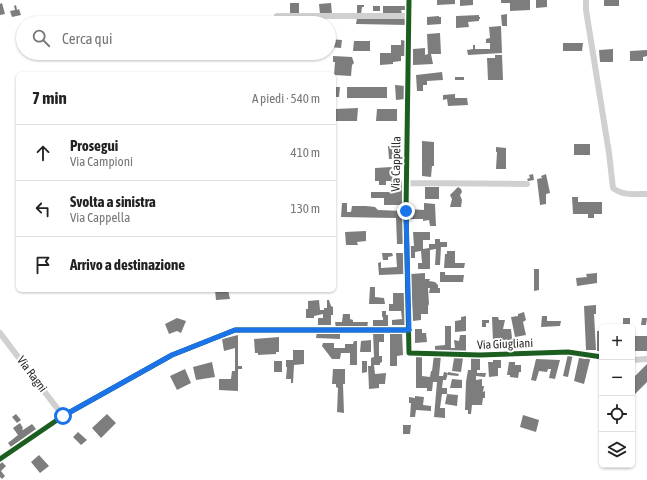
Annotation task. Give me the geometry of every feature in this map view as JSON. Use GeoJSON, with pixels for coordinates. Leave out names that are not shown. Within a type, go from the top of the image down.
{"type":"FeatureCollection","features":[{"type":"Feature","properties":{"kind":"street","name":"Via Cappella"},"geometry":{"type":"LineString","coordinates":[[409,0],[406,183],[409,353]]}},
{"type":"Feature","properties":{"kind":"street"},"geometry":{"type":"LineString","coordinates":[[586,0],[586,10],[609,153],[613,188],[618,192],[626,194],[647,194]]}},
{"type":"Feature","properties":{"kind":"street"},"geometry":{"type":"LineString","coordinates":[[277,16],[409,16]]}},
{"type":"Feature","properties":{"kind":"street"},"geometry":{"type":"LineString","coordinates":[[406,183],[527,184]]}},
{"type":"Feature","properties":{"kind":"street"},"geometry":{"type":"LineString","coordinates":[[0,459],[63,416],[172,355],[235,330],[409,330]]}},
{"type":"Feature","properties":{"kind":"street","name":"Via Ragni"},"geometry":{"type":"LineString","coordinates":[[0,333],[63,416]]}},
{"type":"Feature","properties":{"kind":"street","name":"Via Giugliani"},"geometry":{"type":"LineString","coordinates":[[409,353],[480,355],[568,352],[599,357]]}},
{"type":"Feature","properties":{"kind":"street"},"geometry":{"type":"LineString","coordinates":[[635,360],[647,359]]}},
{"type":"Feature","properties":{"kind":"building"},"geometry":{"type":"Polygon","coordinates":[[[437,0],[455,0],[455,4],[437,5],[437,0]]]}},
{"type":"Feature","properties":{"kind":"building"},"geometry":{"type":"Polygon","coordinates":[[[460,0],[473,0],[473,5],[460,6],[460,0]]]}},
{"type":"Feature","properties":{"kind":"building"},"geometry":{"type":"Polygon","coordinates":[[[501,0],[530,0],[530,10],[510,11],[510,3],[501,3],[501,0]]]}},
{"type":"Feature","properties":{"kind":"building"},"geometry":{"type":"Polygon","coordinates":[[[536,0],[547,0],[547,7],[536,8],[536,0]]]}},
{"type":"Feature","properties":{"kind":"building"},"geometry":{"type":"Polygon","coordinates":[[[604,0],[619,0],[619,6],[604,6],[604,0]]]}},
{"type":"Feature","properties":{"kind":"building"},"geometry":{"type":"Polygon","coordinates":[[[2,3],[5,14],[0,15],[0,4],[2,3]]]}},
{"type":"Feature","properties":{"kind":"building"},"geometry":{"type":"Polygon","coordinates":[[[290,3],[299,3],[299,13],[290,13],[290,3]]]}},
{"type":"Feature","properties":{"kind":"building"},"geometry":{"type":"Polygon","coordinates":[[[331,3],[332,14],[320,14],[319,4],[331,3]]]}},
{"type":"Feature","properties":{"kind":"building"},"geometry":{"type":"Polygon","coordinates":[[[16,5],[17,10],[19,9],[21,15],[12,17],[10,11],[15,10],[14,6],[16,5]]]}},
{"type":"Feature","properties":{"kind":"building"},"geometry":{"type":"Polygon","coordinates":[[[357,5],[364,5],[364,7],[362,7],[361,14],[357,14],[357,5]]]}},
{"type":"Feature","properties":{"kind":"building"},"geometry":{"type":"Polygon","coordinates":[[[373,6],[380,6],[380,11],[373,11],[373,6]]]}},
{"type":"Feature","properties":{"kind":"building"},"geometry":{"type":"Polygon","coordinates":[[[383,6],[408,6],[408,14],[405,14],[405,10],[401,10],[402,14],[383,14],[383,6]]]}},
{"type":"Feature","properties":{"kind":"building"},"geometry":{"type":"Polygon","coordinates":[[[507,14],[507,26],[502,26],[501,15],[507,14]]]}},
{"type":"Feature","properties":{"kind":"building"},"geometry":{"type":"Polygon","coordinates":[[[479,15],[479,21],[468,22],[469,27],[456,28],[456,16],[479,15]]]}},
{"type":"Feature","properties":{"kind":"building"},"geometry":{"type":"Polygon","coordinates":[[[427,17],[441,17],[441,24],[427,25],[427,17]]]}},
{"type":"Feature","properties":{"kind":"building"},"geometry":{"type":"Polygon","coordinates":[[[357,18],[407,19],[407,25],[356,24],[357,18]]]}},
{"type":"Feature","properties":{"kind":"building"},"geometry":{"type":"Polygon","coordinates":[[[501,26],[502,53],[468,55],[467,50],[473,49],[473,45],[475,45],[475,49],[490,49],[490,43],[486,43],[486,39],[490,38],[489,27],[501,26]]]}},
{"type":"Feature","properties":{"kind":"building"},"geometry":{"type":"Polygon","coordinates":[[[440,33],[441,54],[431,54],[433,64],[413,65],[413,49],[425,48],[425,55],[428,54],[427,34],[440,33]]]}},
{"type":"Feature","properties":{"kind":"building"},"geometry":{"type":"Polygon","coordinates":[[[336,40],[342,40],[341,48],[336,48],[336,40]]]}},
{"type":"Feature","properties":{"kind":"building"},"geometry":{"type":"Polygon","coordinates":[[[401,40],[407,41],[407,56],[401,56],[401,61],[393,62],[393,64],[380,65],[380,53],[391,53],[391,45],[401,45],[401,40]]]}},
{"type":"Feature","properties":{"kind":"building"},"geometry":{"type":"Polygon","coordinates":[[[354,41],[370,41],[370,51],[353,51],[354,41]]]}},
{"type":"Feature","properties":{"kind":"building"},"geometry":{"type":"Polygon","coordinates":[[[563,43],[583,43],[582,51],[563,51],[563,43]]]}},
{"type":"Feature","properties":{"kind":"building"},"geometry":{"type":"Polygon","coordinates":[[[613,49],[613,62],[600,62],[599,50],[613,49]]]}},
{"type":"Feature","properties":{"kind":"building"},"geometry":{"type":"Polygon","coordinates":[[[647,50],[647,56],[643,57],[643,61],[630,61],[630,51],[647,50]]]}},
{"type":"Feature","properties":{"kind":"building"},"geometry":{"type":"Polygon","coordinates":[[[495,55],[502,55],[503,80],[488,80],[487,58],[495,58],[495,55]]]}},
{"type":"Feature","properties":{"kind":"building"},"geometry":{"type":"Polygon","coordinates":[[[336,56],[352,57],[354,63],[352,65],[351,76],[336,75],[336,72],[334,72],[335,62],[333,62],[333,60],[336,60],[336,56]]]}},
{"type":"Feature","properties":{"kind":"building"},"geometry":{"type":"Polygon","coordinates":[[[442,72],[443,80],[427,81],[427,85],[423,85],[423,91],[417,91],[416,75],[442,72]]]}},
{"type":"Feature","properties":{"kind":"building"},"geometry":{"type":"Polygon","coordinates":[[[455,77],[464,77],[464,80],[455,80],[455,77]]]}},
{"type":"Feature","properties":{"kind":"building"},"geometry":{"type":"Polygon","coordinates":[[[395,85],[405,86],[405,99],[396,100],[395,85]]]}},
{"type":"Feature","properties":{"kind":"building"},"geometry":{"type":"Polygon","coordinates":[[[336,87],[340,87],[339,97],[336,97],[336,87]]]}},
{"type":"Feature","properties":{"kind":"building"},"geometry":{"type":"Polygon","coordinates":[[[347,87],[387,87],[387,98],[347,98],[347,87]]]}},
{"type":"Feature","properties":{"kind":"building"},"geometry":{"type":"Polygon","coordinates":[[[455,94],[455,98],[467,98],[468,105],[448,106],[447,99],[443,100],[443,95],[455,94]]]}},
{"type":"Feature","properties":{"kind":"building"},"geometry":{"type":"Polygon","coordinates":[[[358,108],[357,121],[336,121],[336,109],[358,108]]]}},
{"type":"Feature","properties":{"kind":"building"},"geometry":{"type":"Polygon","coordinates":[[[377,109],[397,109],[397,121],[376,121],[377,109]]]}},
{"type":"Feature","properties":{"kind":"building"},"geometry":{"type":"Polygon","coordinates":[[[422,141],[434,142],[434,166],[432,166],[431,177],[422,176],[422,141]]]}},
{"type":"Feature","properties":{"kind":"building"},"geometry":{"type":"Polygon","coordinates":[[[574,144],[590,144],[590,155],[574,155],[574,144]]]}},
{"type":"Feature","properties":{"kind":"building"},"geometry":{"type":"Polygon","coordinates":[[[388,146],[400,146],[401,159],[389,159],[388,146]]]}},
{"type":"Feature","properties":{"kind":"building"},"geometry":{"type":"Polygon","coordinates":[[[496,147],[506,148],[506,169],[496,169],[496,147]]]}},
{"type":"Feature","properties":{"kind":"building"},"geometry":{"type":"Polygon","coordinates":[[[392,167],[393,180],[402,180],[402,205],[384,205],[384,198],[371,198],[371,192],[390,192],[391,190],[391,181],[386,181],[386,185],[379,185],[379,181],[375,181],[375,168],[392,167]]]}},
{"type":"Feature","properties":{"kind":"building"},"geometry":{"type":"Polygon","coordinates":[[[533,174],[534,180],[528,181],[527,179],[530,178],[529,175],[533,174]]]}},
{"type":"Feature","properties":{"kind":"building"},"geometry":{"type":"Polygon","coordinates":[[[546,174],[550,193],[546,194],[546,204],[540,205],[537,179],[542,178],[541,176],[546,174]]]}},
{"type":"Feature","properties":{"kind":"building"},"geometry":{"type":"Polygon","coordinates":[[[425,187],[439,187],[439,199],[425,199],[425,187]]]}},
{"type":"Feature","properties":{"kind":"building"},"geometry":{"type":"Polygon","coordinates":[[[458,187],[462,192],[460,195],[462,200],[461,207],[450,207],[452,199],[450,195],[458,187]]]}},
{"type":"Feature","properties":{"kind":"building"},"geometry":{"type":"Polygon","coordinates":[[[572,197],[578,197],[578,202],[602,202],[602,214],[594,214],[594,218],[588,218],[588,214],[573,214],[572,197]]]}},
{"type":"Feature","properties":{"kind":"building"},"geometry":{"type":"Polygon","coordinates":[[[342,203],[347,203],[347,212],[351,212],[352,206],[375,207],[378,210],[403,211],[403,244],[397,244],[396,218],[341,217],[342,203]]]}},
{"type":"Feature","properties":{"kind":"building"},"geometry":{"type":"Polygon","coordinates":[[[424,203],[435,204],[436,226],[430,226],[429,220],[423,221],[423,219],[409,219],[408,209],[424,210],[424,203]]]}},
{"type":"Feature","properties":{"kind":"building"},"geometry":{"type":"Polygon","coordinates":[[[366,231],[366,241],[357,242],[358,245],[346,245],[345,232],[366,231]]]}},
{"type":"Feature","properties":{"kind":"building"},"geometry":{"type":"Polygon","coordinates":[[[413,232],[430,232],[430,240],[423,240],[423,249],[429,248],[429,244],[435,244],[435,239],[440,239],[440,242],[447,242],[447,247],[441,247],[440,265],[435,265],[436,249],[430,250],[430,269],[418,269],[418,263],[422,263],[421,251],[415,252],[415,258],[411,258],[410,246],[414,246],[413,232]]]}},
{"type":"Feature","properties":{"kind":"building"},"geometry":{"type":"Polygon","coordinates":[[[447,251],[455,251],[455,263],[465,263],[464,268],[444,268],[445,254],[447,254],[447,251]]]}},
{"type":"Feature","properties":{"kind":"building"},"geometry":{"type":"Polygon","coordinates":[[[382,253],[392,253],[393,256],[388,257],[388,260],[383,260],[382,253]]]}},
{"type":"Feature","properties":{"kind":"building"},"geometry":{"type":"Polygon","coordinates":[[[396,253],[403,253],[404,274],[379,275],[378,263],[381,262],[381,268],[397,267],[396,253]]]}},
{"type":"Feature","properties":{"kind":"building"},"geometry":{"type":"Polygon","coordinates":[[[534,269],[539,269],[539,290],[534,291],[534,269]]]}},
{"type":"Feature","properties":{"kind":"building"},"geometry":{"type":"Polygon","coordinates":[[[440,272],[445,272],[445,275],[464,275],[463,282],[440,282],[440,272]]]}},
{"type":"Feature","properties":{"kind":"building"},"geometry":{"type":"Polygon","coordinates":[[[425,273],[425,279],[430,279],[429,281],[435,282],[438,285],[438,288],[440,288],[440,293],[429,293],[430,288],[428,288],[428,314],[421,314],[421,320],[413,321],[411,274],[425,273]]]}},
{"type":"Feature","properties":{"kind":"building"},"geometry":{"type":"Polygon","coordinates":[[[597,273],[597,283],[577,286],[576,278],[587,277],[586,274],[597,273]]]}},
{"type":"Feature","properties":{"kind":"building"},"geometry":{"type":"Polygon","coordinates":[[[370,287],[375,287],[375,297],[384,298],[385,304],[369,304],[370,287]]]}},
{"type":"Feature","properties":{"kind":"building"},"geometry":{"type":"Polygon","coordinates":[[[215,292],[228,292],[230,299],[216,300],[215,292]]]}},
{"type":"Feature","properties":{"kind":"building"},"geometry":{"type":"Polygon","coordinates":[[[393,293],[404,293],[407,325],[392,325],[392,320],[402,319],[401,311],[389,311],[389,304],[393,304],[393,293]]]}},
{"type":"Feature","properties":{"kind":"building"},"geometry":{"type":"Polygon","coordinates":[[[319,300],[320,310],[327,308],[327,300],[329,300],[331,306],[333,307],[331,325],[318,325],[318,318],[323,318],[323,314],[314,316],[314,318],[306,318],[308,301],[319,300]]]}},
{"type":"Feature","properties":{"kind":"building"},"geometry":{"type":"Polygon","coordinates":[[[596,305],[596,314],[594,314],[596,350],[586,350],[584,306],[596,305]]]}},
{"type":"Feature","properties":{"kind":"building"},"geometry":{"type":"Polygon","coordinates":[[[382,311],[386,311],[386,315],[388,315],[388,328],[373,328],[373,320],[383,320],[382,311]]]}},
{"type":"Feature","properties":{"kind":"building"},"geometry":{"type":"Polygon","coordinates":[[[524,312],[526,320],[523,322],[526,335],[515,337],[511,317],[518,316],[518,314],[524,312]]]}},
{"type":"Feature","properties":{"kind":"building"},"geometry":{"type":"Polygon","coordinates":[[[343,314],[350,314],[350,319],[353,320],[353,322],[368,322],[367,328],[336,328],[335,322],[342,322],[343,314]]]}},
{"type":"Feature","properties":{"kind":"building"},"geometry":{"type":"Polygon","coordinates":[[[466,316],[466,331],[455,332],[455,321],[461,320],[461,317],[466,316]]]}},
{"type":"Feature","properties":{"kind":"building"},"geometry":{"type":"Polygon","coordinates":[[[542,316],[547,316],[547,321],[561,321],[560,326],[541,327],[542,316]]]}},
{"type":"Feature","properties":{"kind":"building"},"geometry":{"type":"Polygon","coordinates":[[[492,317],[498,317],[499,320],[505,320],[503,329],[511,329],[513,347],[503,347],[502,344],[493,342],[492,317]]]}},
{"type":"Feature","properties":{"kind":"building"},"geometry":{"type":"Polygon","coordinates":[[[177,318],[186,321],[181,333],[177,331],[169,334],[165,324],[177,318]]]}},
{"type":"Feature","properties":{"kind":"building"},"geometry":{"type":"Polygon","coordinates":[[[623,318],[630,318],[630,324],[623,324],[623,318]]]}},
{"type":"Feature","properties":{"kind":"building"},"geometry":{"type":"Polygon","coordinates":[[[642,318],[647,318],[646,325],[641,325],[642,318]]]}},
{"type":"Feature","properties":{"kind":"building"},"geometry":{"type":"Polygon","coordinates":[[[482,320],[489,320],[489,323],[486,323],[486,327],[482,327],[482,320]]]}},
{"type":"Feature","properties":{"kind":"building"},"geometry":{"type":"Polygon","coordinates":[[[445,326],[451,326],[451,348],[455,348],[454,340],[459,341],[460,335],[466,335],[466,351],[435,352],[435,346],[445,345],[445,326]]]}},
{"type":"Feature","properties":{"kind":"building"},"geometry":{"type":"Polygon","coordinates":[[[415,329],[422,329],[422,333],[426,333],[427,342],[415,343],[415,329]]]}},
{"type":"Feature","properties":{"kind":"building"},"geometry":{"type":"Polygon","coordinates":[[[317,331],[340,332],[340,339],[316,338],[317,331]]]}},
{"type":"Feature","properties":{"kind":"building"},"geometry":{"type":"Polygon","coordinates":[[[597,331],[599,331],[599,351],[597,351],[597,331]]]}},
{"type":"Feature","properties":{"kind":"building"},"geometry":{"type":"Polygon","coordinates":[[[373,332],[384,332],[384,342],[379,342],[379,356],[382,356],[382,362],[380,365],[374,365],[375,374],[386,373],[385,384],[379,384],[379,388],[369,389],[368,366],[371,366],[371,358],[374,357],[373,332]]]}},
{"type":"Feature","properties":{"kind":"building"},"geometry":{"type":"Polygon","coordinates":[[[390,332],[402,332],[403,355],[397,356],[397,366],[390,366],[390,332]]]}},
{"type":"Feature","properties":{"kind":"building"},"geometry":{"type":"Polygon","coordinates":[[[238,335],[238,366],[242,366],[242,369],[238,369],[238,391],[219,390],[219,379],[231,379],[232,371],[235,371],[235,348],[224,351],[222,339],[238,335]]]}},
{"type":"Feature","properties":{"kind":"building"},"geometry":{"type":"Polygon","coordinates":[[[635,336],[647,336],[647,351],[635,351],[635,336]]]}},
{"type":"Feature","properties":{"kind":"building"},"geometry":{"type":"Polygon","coordinates":[[[279,337],[279,352],[276,352],[276,354],[258,355],[258,353],[255,353],[254,339],[279,337]]]}},
{"type":"Feature","properties":{"kind":"building"},"geometry":{"type":"Polygon","coordinates":[[[371,340],[371,352],[360,352],[361,341],[371,340]]]}},
{"type":"Feature","properties":{"kind":"building"},"geometry":{"type":"Polygon","coordinates":[[[354,341],[357,341],[357,365],[350,365],[350,353],[341,353],[340,359],[332,359],[322,346],[323,343],[334,343],[334,348],[345,348],[345,344],[353,344],[354,341]]]}},
{"type":"Feature","properties":{"kind":"building"},"geometry":{"type":"Polygon","coordinates":[[[293,350],[304,350],[304,364],[294,365],[293,383],[291,383],[291,379],[286,379],[286,360],[293,360],[293,350]]]}},
{"type":"Feature","properties":{"kind":"building"},"geometry":{"type":"Polygon","coordinates":[[[568,354],[573,354],[568,377],[563,376],[568,354]]]}},
{"type":"Feature","properties":{"kind":"building"},"geometry":{"type":"Polygon","coordinates":[[[416,355],[422,356],[422,376],[430,377],[434,355],[441,355],[439,376],[443,376],[444,372],[448,373],[446,380],[443,380],[442,388],[447,388],[447,394],[442,394],[440,408],[445,408],[445,418],[434,417],[437,382],[433,382],[432,391],[427,391],[427,388],[416,388],[416,355]]]}},
{"type":"Feature","properties":{"kind":"building"},"geometry":{"type":"Polygon","coordinates":[[[586,356],[591,356],[584,384],[574,381],[579,358],[586,359],[586,356]]]}},
{"type":"Feature","properties":{"kind":"building"},"geometry":{"type":"Polygon","coordinates":[[[471,357],[480,357],[480,370],[477,370],[477,373],[486,373],[485,377],[476,376],[476,380],[482,379],[485,398],[483,398],[482,405],[472,405],[471,414],[468,414],[468,410],[465,410],[466,382],[468,370],[471,370],[471,357]]]}},
{"type":"Feature","properties":{"kind":"building"},"geometry":{"type":"Polygon","coordinates":[[[454,358],[463,358],[461,372],[452,371],[454,358]]]}},
{"type":"Feature","properties":{"kind":"building"},"geometry":{"type":"Polygon","coordinates":[[[536,359],[560,360],[555,379],[549,378],[551,369],[548,369],[547,372],[539,371],[536,381],[531,380],[536,359]]]}},
{"type":"Feature","properties":{"kind":"building"},"geometry":{"type":"Polygon","coordinates":[[[493,360],[501,360],[501,368],[498,368],[498,376],[489,377],[488,362],[493,362],[493,360]]]}},
{"type":"Feature","properties":{"kind":"building"},"geometry":{"type":"Polygon","coordinates":[[[274,361],[282,361],[282,372],[274,372],[274,361]]]}},
{"type":"Feature","properties":{"kind":"building"},"geometry":{"type":"Polygon","coordinates":[[[362,361],[367,361],[367,372],[362,373],[362,361]]]}},
{"type":"Feature","properties":{"kind":"building"},"geometry":{"type":"Polygon","coordinates":[[[212,362],[215,377],[196,380],[193,367],[212,362]]]}},
{"type":"Feature","properties":{"kind":"building"},"geometry":{"type":"Polygon","coordinates":[[[509,362],[515,362],[515,365],[521,365],[521,372],[519,372],[518,378],[507,375],[509,362]]]}},
{"type":"Feature","properties":{"kind":"building"},"geometry":{"type":"Polygon","coordinates":[[[647,364],[647,382],[635,394],[635,376],[647,364]]]}},
{"type":"Feature","properties":{"kind":"building"},"geometry":{"type":"Polygon","coordinates":[[[185,369],[191,383],[177,390],[170,376],[185,369]]]}},
{"type":"Feature","properties":{"kind":"building"},"geometry":{"type":"Polygon","coordinates":[[[333,369],[345,369],[345,384],[343,384],[344,413],[337,412],[338,388],[336,387],[336,384],[332,384],[333,369]]]}},
{"type":"Feature","properties":{"kind":"building"},"geometry":{"type":"Polygon","coordinates":[[[448,372],[459,374],[458,376],[448,375],[448,372]]]}},
{"type":"Feature","properties":{"kind":"building"},"geometry":{"type":"Polygon","coordinates":[[[452,379],[462,380],[462,388],[450,388],[452,379]]]}},
{"type":"Feature","properties":{"kind":"building"},"geometry":{"type":"Polygon","coordinates":[[[447,394],[458,395],[457,406],[445,404],[447,394]]]}},
{"type":"Feature","properties":{"kind":"building"},"geometry":{"type":"Polygon","coordinates":[[[415,396],[424,397],[423,405],[431,406],[431,411],[416,410],[415,417],[410,417],[411,403],[409,403],[409,397],[415,398],[415,396]]]}},
{"type":"Feature","properties":{"kind":"building"},"geometry":{"type":"Polygon","coordinates":[[[16,414],[21,420],[17,423],[12,417],[16,414]]]}},
{"type":"Feature","properties":{"kind":"building"},"geometry":{"type":"Polygon","coordinates":[[[107,414],[116,423],[101,438],[92,428],[107,414]]]}},
{"type":"Feature","properties":{"kind":"building"},"geometry":{"type":"Polygon","coordinates":[[[523,415],[539,420],[536,432],[520,427],[523,415]]]}},
{"type":"Feature","properties":{"kind":"building"},"geometry":{"type":"Polygon","coordinates":[[[20,423],[23,430],[32,424],[36,429],[11,447],[8,443],[18,435],[13,428],[20,423]]]}},
{"type":"Feature","properties":{"kind":"building"},"geometry":{"type":"Polygon","coordinates":[[[403,425],[411,425],[410,434],[403,434],[403,425]]]}},
{"type":"Feature","properties":{"kind":"building"},"geometry":{"type":"Polygon","coordinates":[[[78,432],[87,440],[81,445],[73,437],[78,432]]]}},
{"type":"Feature","properties":{"kind":"building"},"geometry":{"type":"Polygon","coordinates":[[[39,455],[49,466],[40,473],[31,462],[39,455]]]}},
{"type":"Feature","properties":{"kind":"building"},"geometry":{"type":"Polygon","coordinates":[[[2,462],[6,466],[1,471],[5,476],[2,479],[0,477],[0,464],[2,462]]]}},
{"type":"Feature","properties":{"kind":"cycle path"},"geometry":{"type":"LineString","coordinates":[[409,0],[406,211],[409,353],[480,355],[568,352],[599,357]]}},
{"type":"Feature","properties":{"kind":"cycle path"},"geometry":{"type":"LineString","coordinates":[[0,459],[63,416],[172,355],[235,330],[409,330]]}},
{"type":"Feature","properties":{"kind":"route"},"geometry":{"type":"LineString","coordinates":[[63,416],[172,355],[235,330],[409,330],[406,211]]}}]}
